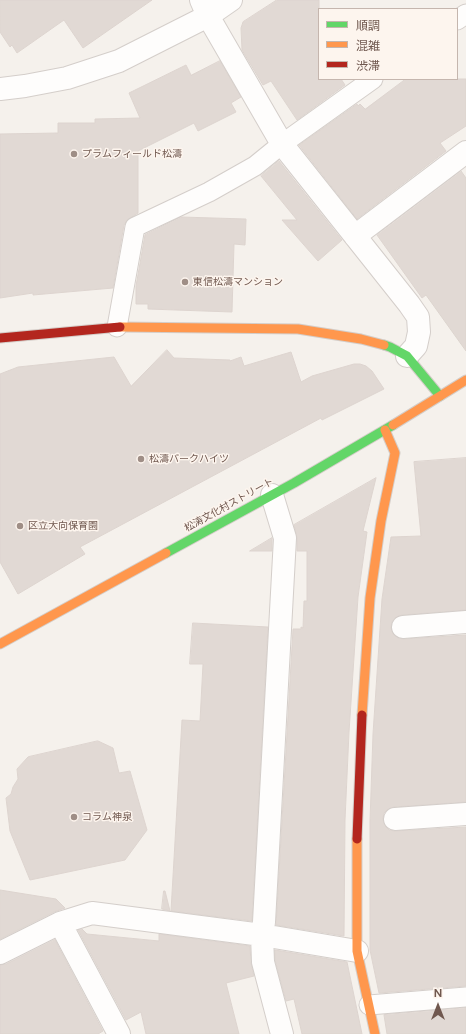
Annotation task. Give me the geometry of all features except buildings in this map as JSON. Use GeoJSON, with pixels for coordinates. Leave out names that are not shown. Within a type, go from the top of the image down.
{"type":"FeatureCollection","features":[{"type":"Feature","properties":{"kind":"street"},"geometry":{"type":"LineString","coordinates":[[0,89],[67,78],[111,63],[168,37],[205,8],[231,0]]}},
{"type":"Feature","properties":{"kind":"street"},"geometry":{"type":"LineString","coordinates":[[205,8],[282,144],[418,317],[419,332],[416,346],[407,356]]}},
{"type":"Feature","properties":{"kind":"street"},"geometry":{"type":"LineString","coordinates":[[355,236],[466,152]]}},
{"type":"Feature","properties":{"kind":"street"},"geometry":{"type":"LineString","coordinates":[[0,338],[117,327],[298,329],[329,333],[361,339],[390,347],[407,356],[440,396]]}},
{"type":"Feature","properties":{"kind":"street","name":"松涛文化村ストリート"},"geometry":{"type":"LineString","coordinates":[[0,644],[272,495],[385,430],[466,380]]}},
{"type":"Feature","properties":{"kind":"street"},"geometry":{"type":"LineString","coordinates":[[375,1034],[357,950],[358,821],[361,732],[370,598],[381,521],[395,453],[385,430]]}},
{"type":"Feature","properties":{"kind":"street"},"geometry":{"type":"LineString","coordinates":[[272,495],[285,538],[265,914],[262,935],[263,962],[282,1034]]}},
{"type":"Feature","properties":{"kind":"street"},"geometry":{"type":"LineString","coordinates":[[403,627],[466,622]]}},
{"type":"Feature","properties":{"kind":"street"},"geometry":{"type":"LineString","coordinates":[[395,819],[466,814]]}},
{"type":"Feature","properties":{"kind":"street"},"geometry":{"type":"LineString","coordinates":[[0,953],[60,923],[92,913],[262,935],[357,950]]}},
{"type":"Feature","properties":{"kind":"street"},"geometry":{"type":"LineString","coordinates":[[60,923],[119,1034]]}},
{"type":"Feature","properties":{"kind":"lane"},"geometry":{"type":"LineString","coordinates":[[117,327],[135,228],[255,166],[282,144],[372,80]]}},
{"type":"Feature","properties":{"kind":"lane"},"geometry":{"type":"LineString","coordinates":[[369,1005],[466,997]]}},
{"type":"Feature","properties":{"kind":"traffic: fast"},"geometry":{"type":"LineString","coordinates":[[384,345],[407,356],[440,396]]}},
{"type":"Feature","properties":{"kind":"traffic: fast"},"geometry":{"type":"LineString","coordinates":[[166,553],[294,483],[393,425]]}},
{"type":"Feature","properties":{"kind":"traffic: slow"},"geometry":{"type":"LineString","coordinates":[[120,327],[298,329],[361,339],[384,345]]}},
{"type":"Feature","properties":{"kind":"traffic: slow"},"geometry":{"type":"LineString","coordinates":[[393,425],[466,380]]}},
{"type":"Feature","properties":{"kind":"traffic: slow"},"geometry":{"type":"LineString","coordinates":[[362,715],[370,598],[381,521],[395,453],[385,430]]}},
{"type":"Feature","properties":{"kind":"traffic: slow"},"geometry":{"type":"LineString","coordinates":[[0,644],[166,553]]}},
{"type":"Feature","properties":{"kind":"traffic: slow"},"geometry":{"type":"LineString","coordinates":[[357,839],[357,951],[375,1034]]}},
{"type":"Feature","properties":{"kind":"traffic: jam"},"geometry":{"type":"LineString","coordinates":[[0,338],[120,327]]}},
{"type":"Feature","properties":{"kind":"traffic: jam"},"geometry":{"type":"LineString","coordinates":[[357,839],[362,715]]}},
{"type":"Feature","properties":{"kind":"place","name":"プラムフィールド松濤"},"geometry":{"type":"Point","coordinates":[74,154]}},
{"type":"Feature","properties":{"kind":"place","name":"東信松濤マンション"},"geometry":{"type":"Point","coordinates":[185,282]}},
{"type":"Feature","properties":{"kind":"place","name":"松濤パークハイツ"},"geometry":{"type":"Point","coordinates":[141,459]}},
{"type":"Feature","properties":{"kind":"place","name":"区立大向保育園"},"geometry":{"type":"Point","coordinates":[20,526]}},
{"type":"Feature","properties":{"kind":"place","name":"コラム神泉"},"geometry":{"type":"Point","coordinates":[74,817]}}]}
